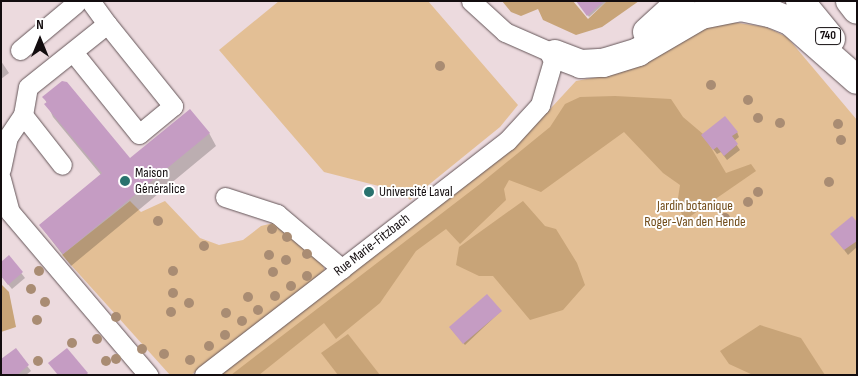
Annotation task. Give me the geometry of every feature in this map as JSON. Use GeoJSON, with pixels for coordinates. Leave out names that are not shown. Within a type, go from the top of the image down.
{"type":"FeatureCollection","features":[{"type":"Feature","properties":{"kind":"highway"},"geometry":{"type":"LineString","coordinates":[[554,54],[603,51],[621,44],[656,26],[681,1]]}},
{"type":"Feature","properties":{"kind":"highway","name":"740"},"geometry":{"type":"LineString","coordinates":[[800,1],[857,70]]}},
{"type":"Feature","properties":{"kind":"highway"},"geometry":{"type":"LineString","coordinates":[[850,1],[857,10]]}},
{"type":"Feature","properties":{"kind":"highway"},"geometry":{"type":"LineString","coordinates":[[554,54],[581,64],[603,63],[638,52],[701,15],[741,7],[770,13],[790,21],[857,80]]}},
{"type":"Feature","properties":{"kind":"street"},"geometry":{"type":"LineString","coordinates":[[471,1],[505,32],[554,54]]}},
{"type":"Feature","properties":{"kind":"street"},"geometry":{"type":"LineString","coordinates":[[20,50],[79,2],[107,24],[173,106],[139,134],[73,52]]}},
{"type":"Feature","properties":{"kind":"street"},"geometry":{"type":"LineString","coordinates":[[1,169],[8,137],[23,115],[28,87],[107,24]]}},
{"type":"Feature","properties":{"kind":"street","name":"Rue Marie-Fitzbach"},"geometry":{"type":"LineString","coordinates":[[204,375],[507,142],[540,105],[554,54]]}},
{"type":"Feature","properties":{"kind":"street"},"geometry":{"type":"LineString","coordinates":[[23,115],[62,165]]}},
{"type":"Feature","properties":{"kind":"street"},"geometry":{"type":"LineString","coordinates":[[1,179],[10,212],[148,375]]}},
{"type":"Feature","properties":{"kind":"street"},"geometry":{"type":"LineString","coordinates":[[225,197],[277,214],[342,269]]}},
{"type":"Feature","properties":{"kind":"green space"},"geometry":{"type":"Polygon","coordinates":[[[279,1],[428,1],[518,105],[500,127],[410,200],[402,192],[324,172],[219,50],[279,1]]]}},
{"type":"Feature","properties":{"kind":"green space","name":"Jardin botanique Roger-Van den Hende"},"geometry":{"type":"Polygon","coordinates":[[[725,21],[766,27],[787,37],[857,120],[857,375],[204,375],[539,121],[576,81],[619,73],[682,37],[725,21]]]}},
{"type":"Feature","properties":{"kind":"green space"},"geometry":{"type":"Polygon","coordinates":[[[130,201],[141,212],[165,201],[200,238],[219,245],[243,240],[261,226],[273,223],[322,261],[325,272],[191,375],[170,375],[62,255],[130,201]]]}},
{"type":"Feature","properties":{"kind":"shaded area"},"geometry":{"type":"Polygon","coordinates":[[[502,1],[573,1],[588,19],[607,1],[639,1],[602,27],[576,35],[543,20],[538,9],[521,16],[511,12],[502,1]]]}},
{"type":"Feature","properties":{"kind":"shaded area"},"geometry":{"type":"Polygon","coordinates":[[[615,96],[671,99],[683,117],[703,134],[726,173],[751,164],[756,171],[685,220],[677,205],[680,185],[663,173],[624,132],[541,192],[509,180],[504,189],[506,200],[460,244],[446,229],[416,251],[380,303],[336,339],[324,323],[259,375],[231,375],[480,184],[550,127],[565,104],[580,97],[615,96]]]}},
{"type":"Feature","properties":{"kind":"shaded area"},"geometry":{"type":"Polygon","coordinates":[[[523,201],[545,226],[556,229],[577,263],[585,285],[563,310],[530,320],[493,276],[479,276],[456,265],[459,247],[523,201]]]}},
{"type":"Feature","properties":{"kind":"shaded area"},"geometry":{"type":"Polygon","coordinates":[[[1,284],[9,292],[16,327],[1,332],[1,284]]]}},
{"type":"Feature","properties":{"kind":"shaded area"},"geometry":{"type":"Polygon","coordinates":[[[760,325],[801,338],[825,375],[753,375],[729,364],[720,351],[760,325]]]}},
{"type":"Feature","properties":{"kind":"shaded area"},"geometry":{"type":"Polygon","coordinates":[[[348,334],[380,375],[338,375],[321,353],[348,334]]]}},
{"type":"Feature","properties":{"kind":"building"},"geometry":{"type":"Polygon","coordinates":[[[576,1],[604,1],[587,16],[576,1]]]}},
{"type":"Feature","properties":{"kind":"building"},"geometry":{"type":"Polygon","coordinates":[[[62,81],[67,82],[130,158],[190,109],[210,133],[63,254],[39,225],[102,173],[44,104],[47,102],[42,97],[62,81]]]}},
{"type":"Feature","properties":{"kind":"building"},"geometry":{"type":"Polygon","coordinates":[[[725,116],[738,132],[732,136],[738,144],[724,156],[717,147],[713,150],[701,135],[725,116]]]}},
{"type":"Feature","properties":{"kind":"building"},"geometry":{"type":"Polygon","coordinates":[[[852,216],[857,222],[857,241],[844,250],[830,234],[852,216]]]}},
{"type":"Feature","properties":{"kind":"building"},"geometry":{"type":"Polygon","coordinates":[[[9,255],[23,272],[8,285],[1,276],[1,262],[9,255]]]}},
{"type":"Feature","properties":{"kind":"building"},"geometry":{"type":"Polygon","coordinates":[[[487,294],[502,311],[463,344],[449,327],[487,294]]]}},
{"type":"Feature","properties":{"kind":"building"},"geometry":{"type":"Polygon","coordinates":[[[16,348],[29,365],[17,375],[1,375],[1,359],[16,348]]]}},
{"type":"Feature","properties":{"kind":"building"},"geometry":{"type":"Polygon","coordinates":[[[67,348],[88,373],[86,375],[58,375],[48,363],[67,348]]]}},
{"type":"Feature","properties":{"kind":"place","name":"Maison Généralice"},"geometry":{"type":"Point","coordinates":[125,181]}},
{"type":"Feature","properties":{"kind":"place","name":"Université Laval"},"geometry":{"type":"Point","coordinates":[369,192]}}]}
